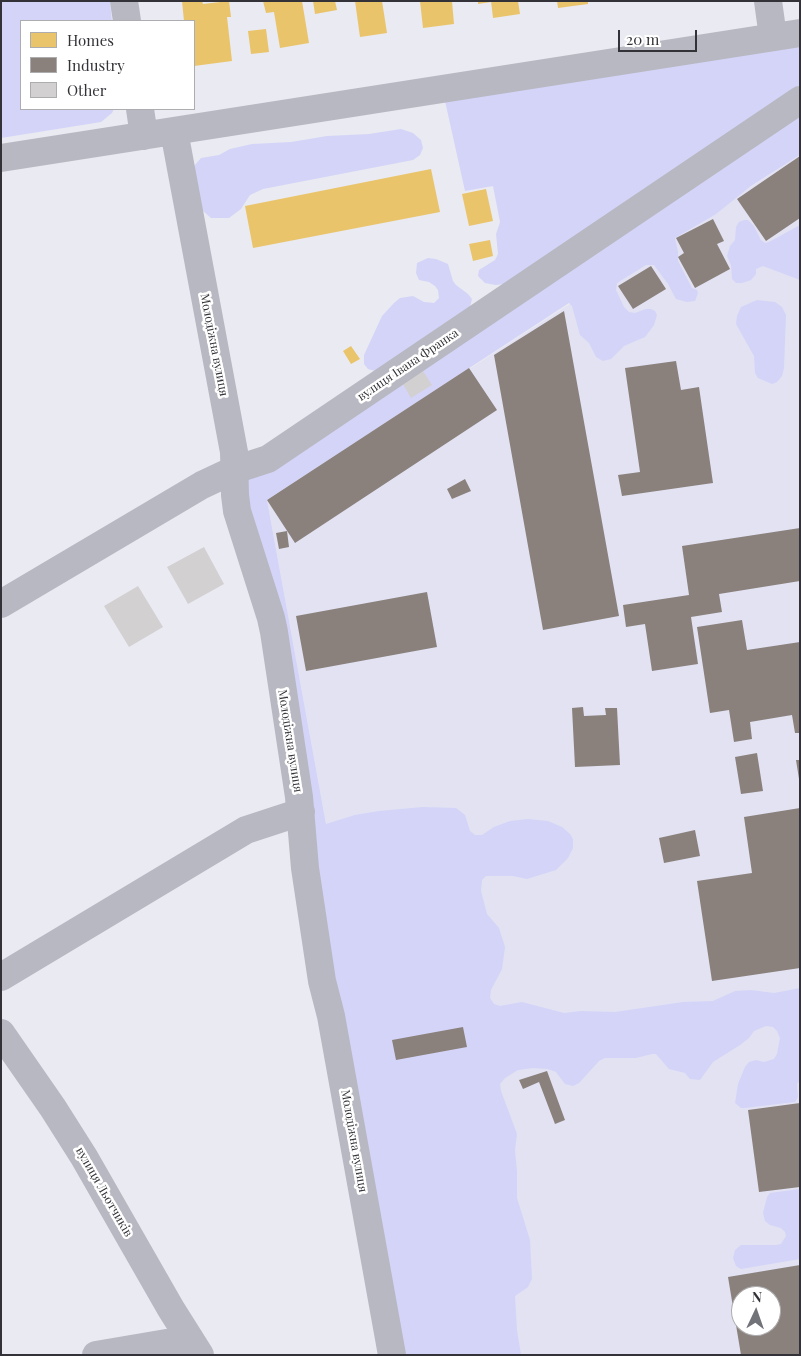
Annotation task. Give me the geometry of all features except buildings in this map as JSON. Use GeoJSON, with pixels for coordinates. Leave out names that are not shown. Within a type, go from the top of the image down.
{"type":"FeatureCollection","features":[{"type":"Feature","properties":{"kind":"street"},"geometry":{"type":"LineString","coordinates":[[124,1],[127,20]]}},
{"type":"Feature","properties":{"kind":"street"},"geometry":{"type":"LineString","coordinates":[[768,1],[773,37]]}},
{"type":"Feature","properties":{"kind":"street"},"geometry":{"type":"LineString","coordinates":[[1,158],[800,32]]}},
{"type":"Feature","properties":{"kind":"street","name":"вулиця Івана Франка"},"geometry":{"type":"LineString","coordinates":[[1,604],[202,486],[234,470],[268,458],[800,100]]}},
{"type":"Feature","properties":{"kind":"street"},"geometry":{"type":"LineString","coordinates":[[140,110],[144,136]]}},
{"type":"Feature","properties":{"kind":"street","name":"Молодіжна вулиця"},"geometry":{"type":"LineString","coordinates":[[174,131],[234,452],[237,511],[274,632],[301,812],[305,868],[322,981],[331,1016],[392,1355]]}},
{"type":"Feature","properties":{"kind":"street"},"geometry":{"type":"LineString","coordinates":[[1,977],[246,830],[301,812]]}},
{"type":"Feature","properties":{"kind":"street","name":"вулиця Льотчиків"},"geometry":{"type":"LineString","coordinates":[[1,1033],[84,1157],[171,1309],[195,1347]]}},
{"type":"Feature","properties":{"kind":"street"},"geometry":{"type":"LineString","coordinates":[[96,1355],[195,1347]]}},
{"type":"Feature","properties":{"kind":"shaded area"},"geometry":{"type":"Polygon","coordinates":[[[1,1],[110,1],[112,20],[20,20],[20,110],[114,110],[112,113],[101,122],[1,138],[1,1]]]}},
{"type":"Feature","properties":{"kind":"shaded area"},"geometry":{"type":"Polygon","coordinates":[[[800,43],[800,91],[504,284],[485,283],[478,276],[479,270],[495,260],[498,254],[496,234],[500,222],[493,186],[465,191],[445,101],[800,43]]]}},
{"type":"Feature","properties":{"kind":"shaded area"},"geometry":{"type":"Polygon","coordinates":[[[800,111],[800,155],[751,186],[716,214],[675,238],[678,261],[692,288],[697,290],[698,293],[695,301],[687,302],[676,299],[654,265],[646,265],[617,283],[616,290],[624,307],[629,312],[635,313],[646,309],[655,311],[657,315],[654,325],[645,337],[624,346],[611,359],[603,361],[596,357],[589,343],[580,335],[572,306],[569,303],[267,500],[326,824],[355,815],[379,811],[423,807],[456,808],[465,815],[470,831],[475,835],[482,835],[494,827],[510,821],[528,819],[548,821],[562,827],[573,839],[573,848],[568,858],[556,870],[527,879],[513,876],[486,876],[482,880],[481,891],[487,914],[499,928],[505,947],[502,969],[491,990],[490,998],[494,1004],[500,1006],[522,1002],[564,1013],[581,1011],[615,1012],[683,1002],[713,1001],[735,991],[751,990],[774,993],[800,988],[800,1080],[797,1084],[798,1097],[795,1102],[745,1108],[741,1108],[735,1103],[738,1084],[749,1062],[756,1060],[764,1062],[774,1059],[777,1054],[780,1038],[773,1027],[766,1026],[754,1031],[740,1045],[713,1062],[700,1080],[690,1079],[685,1073],[669,1069],[656,1054],[636,1058],[605,1058],[599,1061],[579,1083],[573,1086],[565,1084],[556,1072],[548,1069],[518,1070],[505,1078],[500,1084],[501,1091],[517,1134],[515,1150],[517,1198],[530,1240],[532,1279],[528,1287],[515,1296],[521,1355],[399,1355],[243,512],[245,472],[800,111]]]}},
{"type":"Feature","properties":{"kind":"shaded area"},"geometry":{"type":"Polygon","coordinates":[[[401,129],[413,133],[421,140],[423,148],[420,155],[413,160],[263,189],[250,195],[241,209],[229,218],[211,218],[203,211],[197,200],[194,170],[195,165],[201,158],[219,155],[230,149],[252,144],[291,142],[327,136],[369,134],[401,129]]]}},
{"type":"Feature","properties":{"kind":"shaded area"},"geometry":{"type":"Polygon","coordinates":[[[800,155],[800,1355],[423,1355],[267,500],[800,155]]]}},
{"type":"Feature","properties":{"kind":"shaded area"},"geometry":{"type":"Polygon","coordinates":[[[748,220],[754,226],[761,240],[765,243],[800,225],[800,280],[763,266],[756,269],[756,274],[751,280],[736,283],[732,279],[731,265],[727,256],[730,246],[735,240],[736,227],[739,222],[748,220]]]}},
{"type":"Feature","properties":{"kind":"shaded area"},"geometry":{"type":"Polygon","coordinates":[[[428,258],[448,264],[453,281],[472,299],[469,311],[379,372],[368,369],[364,364],[364,355],[382,316],[394,303],[400,298],[413,296],[424,302],[434,303],[439,298],[438,290],[435,286],[429,282],[419,280],[416,273],[417,263],[428,258]]]}},
{"type":"Feature","properties":{"kind":"shaded area"},"geometry":{"type":"Polygon","coordinates":[[[757,300],[775,302],[782,307],[786,315],[784,368],[782,376],[777,382],[772,384],[758,378],[755,373],[754,356],[736,324],[741,307],[757,300]]]}},
{"type":"Feature","properties":{"kind":"shaded area"},"geometry":{"type":"Polygon","coordinates":[[[800,1189],[800,1259],[741,1269],[736,1266],[733,1258],[735,1250],[741,1245],[781,1244],[786,1236],[785,1232],[781,1228],[770,1225],[765,1221],[763,1213],[767,1197],[770,1193],[800,1189]]]}}]}
